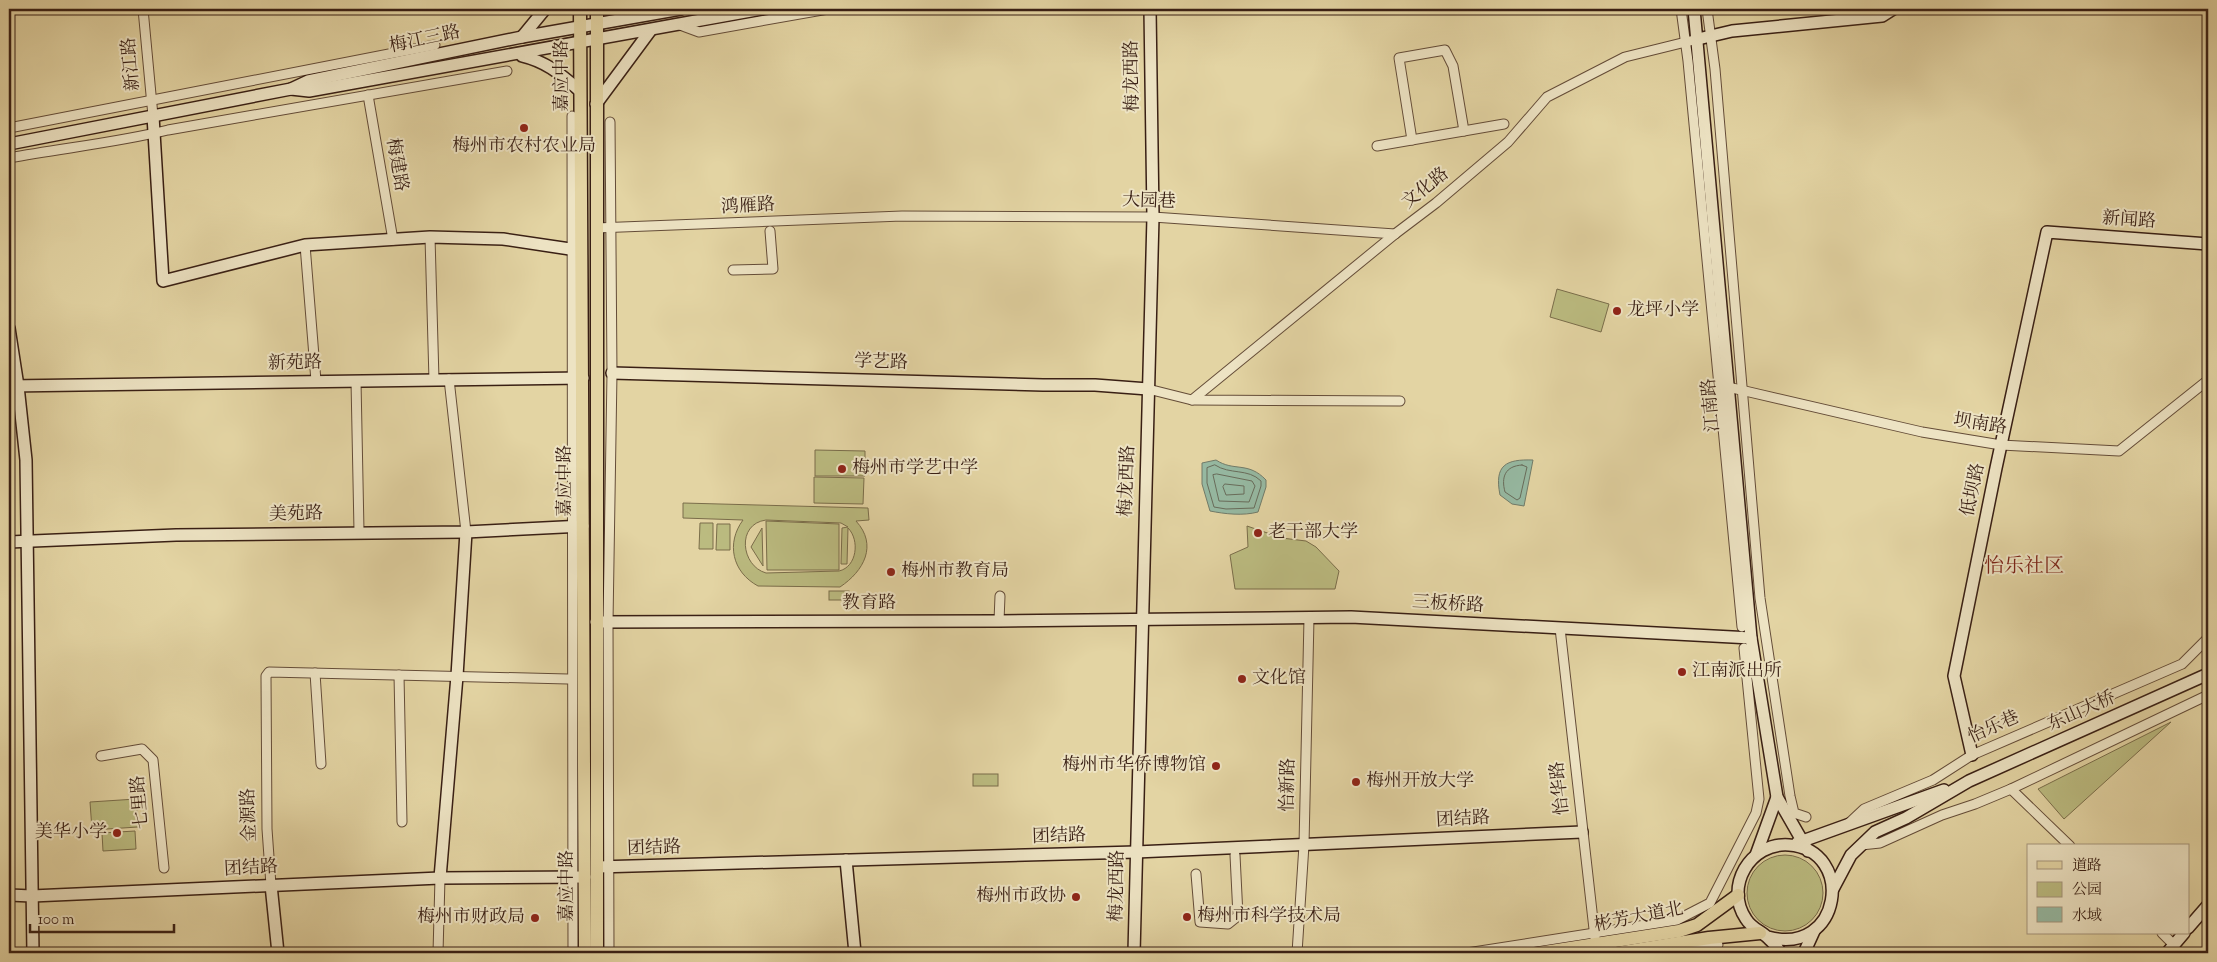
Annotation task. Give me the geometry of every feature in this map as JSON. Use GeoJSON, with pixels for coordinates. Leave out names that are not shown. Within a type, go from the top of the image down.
{"type":"FeatureCollection","features":[{"type":"Feature","properties":{"kind":"main road","name":"嘉应中路"},"geometry":{"type":"LineString","coordinates":[[580,9],[578,526],[585,953]]}},
{"type":"Feature","properties":{"kind":"main road","name":"嘉应中路"},"geometry":{"type":"LineString","coordinates":[[596,953],[602,867],[602,622],[596,228],[597,9]]}},
{"type":"Feature","properties":{"kind":"main road","name":"彬芳大道北"},"geometry":{"type":"LineString","coordinates":[[1538,953],[1595,939],[1679,931],[1697,925],[1738,895]]}},
{"type":"Feature","properties":{"kind":"main road","name":"彬芳大道北"},"geometry":{"type":"LineString","coordinates":[[1617,953],[1709,938],[1764,935]]}},
{"type":"Feature","properties":{"kind":"street","name":"新江路"},"geometry":{"type":"LineString","coordinates":[[143,9],[153,116]]}},
{"type":"Feature","properties":{"kind":"street"},"geometry":{"type":"LineString","coordinates":[[522,37],[545,9]]}},
{"type":"Feature","properties":{"kind":"street"},"geometry":{"type":"LineString","coordinates":[[635,9],[646,15]]}},
{"type":"Feature","properties":{"kind":"street","name":"梅江三路"},"geometry":{"type":"LineString","coordinates":[[9,144],[291,89],[308,81],[522,37],[681,9]]}},
{"type":"Feature","properties":{"kind":"street","name":"梅江三路"},"geometry":{"type":"LineString","coordinates":[[291,89],[309,91],[650,31],[762,9]]}},
{"type":"Feature","properties":{"kind":"street"},"geometry":{"type":"LineString","coordinates":[[680,25],[699,32],[828,9]]}},
{"type":"Feature","properties":{"kind":"street","name":"梅龙西路"},"geometry":{"type":"LineString","coordinates":[[1134,953],[1153,217],[1150,9]]}},
{"type":"Feature","properties":{"kind":"street"},"geometry":{"type":"LineString","coordinates":[[1681,9],[1686,42],[1742,627]]}},
{"type":"Feature","properties":{"kind":"street","name":"江南路"},"geometry":{"type":"LineString","coordinates":[[1694,9],[1751,638],[1777,797],[1805,846]]}},
{"type":"Feature","properties":{"kind":"street"},"geometry":{"type":"LineString","coordinates":[[1707,9],[1715,69],[1760,598],[1790,796],[1794,813],[1806,817]]}},
{"type":"Feature","properties":{"kind":"street"},"geometry":{"type":"LineString","coordinates":[[1698,38],[1732,32],[1882,16],[1893,9]]}},
{"type":"Feature","properties":{"kind":"street"},"geometry":{"type":"LineString","coordinates":[[596,104],[650,31]]}},
{"type":"Feature","properties":{"kind":"street","name":"文化路"},"geometry":{"type":"LineString","coordinates":[[1192,400],[1395,234],[1436,203],[1508,142],[1548,97],[1625,57],[1698,38]]}},
{"type":"Feature","properties":{"kind":"street"},"geometry":{"type":"LineString","coordinates":[[9,128],[435,45]]}},
{"type":"Feature","properties":{"kind":"street"},"geometry":{"type":"LineString","coordinates":[[1412,140],[1400,58],[1445,50],[1452,66],[1464,131]]}},
{"type":"Feature","properties":{"kind":"street"},"geometry":{"type":"LineString","coordinates":[[515,55],[540,60],[560,73],[580,90]]}},
{"type":"Feature","properties":{"kind":"street"},"geometry":{"type":"LineString","coordinates":[[9,158],[56,149],[128,140],[168,130],[507,71]]}},
{"type":"Feature","properties":{"kind":"street","name":"梅建路"},"geometry":{"type":"LineString","coordinates":[[368,95],[393,240]]}},
{"type":"Feature","properties":{"kind":"street"},"geometry":{"type":"LineString","coordinates":[[153,116],[163,281],[305,245],[430,237],[503,239],[570,250]]}},
{"type":"Feature","properties":{"kind":"street"},"geometry":{"type":"LineString","coordinates":[[572,116],[578,378]]}},
{"type":"Feature","properties":{"kind":"street"},"geometry":{"type":"LineString","coordinates":[[602,622],[612,373],[610,122]]}},
{"type":"Feature","properties":{"kind":"street"},"geometry":{"type":"LineString","coordinates":[[1377,146],[1504,124]]}},
{"type":"Feature","properties":{"kind":"street","name":"大园巷"},"geometry":{"type":"LineString","coordinates":[[902,216],[1153,217],[1395,234]]}},
{"type":"Feature","properties":{"kind":"street","name":"鸿雁路"},"geometry":{"type":"LineString","coordinates":[[596,228],[902,216]]}},
{"type":"Feature","properties":{"kind":"street"},"geometry":{"type":"LineString","coordinates":[[733,270],[773,269],[770,231]]}},
{"type":"Feature","properties":{"kind":"street","name":"新闻路"},"geometry":{"type":"LineString","coordinates":[[2047,232],[2208,244]]}},
{"type":"Feature","properties":{"kind":"street","name":"低坝路"},"geometry":{"type":"LineString","coordinates":[[1972,755],[1954,676],[2047,232]]}},
{"type":"Feature","properties":{"kind":"street"},"geometry":{"type":"LineString","coordinates":[[430,237],[434,380]]}},
{"type":"Feature","properties":{"kind":"street"},"geometry":{"type":"LineString","coordinates":[[305,245],[316,381]]}},
{"type":"Feature","properties":{"kind":"street"},"geometry":{"type":"LineString","coordinates":[[9,328],[13,386],[26,460],[33,953]]}},
{"type":"Feature","properties":{"kind":"street","name":"学艺路"},"geometry":{"type":"LineString","coordinates":[[612,373],[1094,385],[1148,389]]}},
{"type":"Feature","properties":{"kind":"street","name":"新苑路"},"geometry":{"type":"LineString","coordinates":[[13,386],[578,378]]}},
{"type":"Feature","properties":{"kind":"street"},"geometry":{"type":"LineString","coordinates":[[438,953],[440,878],[457,676],[466,532],[449,379]]}},
{"type":"Feature","properties":{"kind":"street","name":"坝南路"},"geometry":{"type":"LineString","coordinates":[[1728,387],[1922,432],[2001,445],[2119,451],[2208,380]]}},
{"type":"Feature","properties":{"kind":"street"},"geometry":{"type":"LineString","coordinates":[[356,381],[359,532]]}},
{"type":"Feature","properties":{"kind":"street"},"geometry":{"type":"LineString","coordinates":[[1148,389],[1192,400],[1400,401]]}},
{"type":"Feature","properties":{"kind":"street"},"geometry":{"type":"LineString","coordinates":[[573,953],[578,526]]}},
{"type":"Feature","properties":{"kind":"street","name":"美苑路"},"geometry":{"type":"LineString","coordinates":[[9,542],[176,535],[466,532],[578,526]]}},
{"type":"Feature","properties":{"kind":"street"},"geometry":{"type":"LineString","coordinates":[[1000,596],[1000,621]]}},
{"type":"Feature","properties":{"kind":"street","name":"三板桥路"},"geometry":{"type":"LineString","coordinates":[[1142,619],[1351,617],[1751,638]]}},
{"type":"Feature","properties":{"kind":"street","name":"怡新路"},"geometry":{"type":"LineString","coordinates":[[1297,953],[1304,845],[1309,618]]}},
{"type":"Feature","properties":{"kind":"street","name":"教育路"},"geometry":{"type":"LineString","coordinates":[[602,622],[1142,619]]}},
{"type":"Feature","properties":{"kind":"street","name":"怡华路"},"geometry":{"type":"LineString","coordinates":[[1560,628],[1595,939]]}},
{"type":"Feature","properties":{"kind":"street","name":"怡乐巷"},"geometry":{"type":"LineString","coordinates":[[1848,824],[1864,809],[1933,780],[1972,755],[2182,664],[2208,638]]}},
{"type":"Feature","properties":{"kind":"street"},"geometry":{"type":"LineString","coordinates":[[1468,953],[1595,939],[1677,920],[1710,903],[1756,812],[1759,799],[1744,648]]}},
{"type":"Feature","properties":{"kind":"street","name":"金源路"},"geometry":{"type":"LineString","coordinates":[[278,953],[271,885],[268,829],[266,676],[269,672],[315,673]]}},
{"type":"Feature","properties":{"kind":"street"},"geometry":{"type":"LineString","coordinates":[[321,764],[315,673],[568,679]]}},
{"type":"Feature","properties":{"kind":"street","name":"东山大桥"},"geometry":{"type":"LineString","coordinates":[[1969,781],[2208,674]]}},
{"type":"Feature","properties":{"kind":"street"},"geometry":{"type":"LineString","coordinates":[[399,675],[402,822]]}},
{"type":"Feature","properties":{"kind":"street"},"geometry":{"type":"LineString","coordinates":[[1861,845],[1880,843],[1942,815],[2011,789],[2208,695]]}},
{"type":"Feature","properties":{"kind":"street","name":"七里路"},"geometry":{"type":"LineString","coordinates":[[101,756],[142,749],[153,760],[164,868]]}},
{"type":"Feature","properties":{"kind":"street"},"geometry":{"type":"LineString","coordinates":[[1781,953],[1747,921],[1742,913],[1738,886],[1744,869],[1756,855],[1772,846],[1805,846],[1848,824],[1969,781]]}},
{"type":"Feature","properties":{"kind":"street"},"geometry":{"type":"LineString","coordinates":[[1833,890],[1851,855],[1875,832],[1906,818],[1969,781]]}},
{"type":"Feature","properties":{"kind":"street"},"geometry":{"type":"LineString","coordinates":[[2011,789],[2068,844]]}},
{"type":"Feature","properties":{"kind":"street","name":"江南路"},"geometry":{"type":"LineString","coordinates":[[1756,855],[1777,797]]}},
{"type":"Feature","properties":{"kind":"street","name":"团结路"},"geometry":{"type":"LineString","coordinates":[[602,867],[1136,852],[1582,832]]}},
{"type":"Feature","properties":{"kind":"street"},"geometry":{"type":"LineString","coordinates":[[1804,953],[1814,931],[1826,917],[1833,899],[1833,890],[1828,871],[1823,863],[1805,846]]}},
{"type":"Feature","properties":{"kind":"street"},"geometry":{"type":"LineString","coordinates":[[1196,874],[1200,922],[1228,924],[1238,916],[1235,855]]}},
{"type":"Feature","properties":{"kind":"street"},"geometry":{"type":"LineString","coordinates":[[846,860],[855,953]]}},
{"type":"Feature","properties":{"kind":"street"},"geometry":{"type":"LineString","coordinates":[[602,867],[609,953]]}},
{"type":"Feature","properties":{"kind":"street","name":"团结路"},"geometry":{"type":"LineString","coordinates":[[9,895],[32,896],[440,878],[585,877]]}},
{"type":"Feature","properties":{"kind":"street"},"geometry":{"type":"LineString","coordinates":[[2190,926],[2208,905]]}},
{"type":"Feature","properties":{"kind":"street"},"geometry":{"type":"LineString","coordinates":[[1764,935],[1787,941],[1806,936],[1814,931]]}},
{"type":"Feature","properties":{"kind":"street"},"geometry":{"type":"LineString","coordinates":[[2162,934],[2170,949],[2183,934]]}},
{"type":"Feature","properties":{"kind":"street"},"geometry":{"type":"LineString","coordinates":[[1670,953],[1718,945]]}},
{"type":"Feature","properties":{"kind":"green space"},"geometry":{"type":"Polygon","coordinates":[[[1557,289],[1609,304],[1601,332],[1550,317],[1557,289]]]}},
{"type":"Feature","properties":{"kind":"green space"},"geometry":{"type":"Polygon","coordinates":[[[815,450],[865,451],[865,476],[815,476],[815,450]]]}},
{"type":"Feature","properties":{"kind":"green space"},"geometry":{"type":"Polygon","coordinates":[[[814,477],[864,478],[863,504],[814,503],[814,477]]]}},
{"type":"Feature","properties":{"kind":"green space"},"geometry":{"type":"Polygon","coordinates":[[[683,503],[868,508],[869,520],[856,521],[863,530],[867,548],[865,557],[856,573],[840,587],[758,586],[742,573],[734,556],[735,538],[743,520],[683,518],[683,503]],[[766,520],[756,523],[746,537],[747,554],[751,562],[758,569],[766,573],[839,571],[850,564],[855,553],[854,539],[848,528],[847,564],[841,564],[842,528],[848,527],[841,523],[766,520]]]}},
{"type":"Feature","properties":{"kind":"green space"},"geometry":{"type":"Polygon","coordinates":[[[766,521],[839,524],[839,570],[767,570],[766,521]]]}},
{"type":"Feature","properties":{"kind":"green space"},"geometry":{"type":"Polygon","coordinates":[[[700,523],[713,523],[713,549],[699,549],[700,523]]]}},
{"type":"Feature","properties":{"kind":"green space"},"geometry":{"type":"Polygon","coordinates":[[[717,524],[730,524],[730,550],[716,550],[717,524]]]}},
{"type":"Feature","properties":{"kind":"green space"},"geometry":{"type":"Polygon","coordinates":[[[1247,526],[1282,538],[1306,541],[1316,547],[1339,571],[1335,589],[1235,589],[1230,555],[1248,547],[1247,526]]]}},
{"type":"Feature","properties":{"kind":"green space"},"geometry":{"type":"Polygon","coordinates":[[[762,528],[763,566],[751,547],[762,528]]]}},
{"type":"Feature","properties":{"kind":"green space"},"geometry":{"type":"Polygon","coordinates":[[[829,591],[849,591],[849,600],[829,600],[829,591]]]}},
{"type":"Feature","properties":{"kind":"green space"},"geometry":{"type":"Polygon","coordinates":[[[2171,722],[2064,819],[2038,789],[2171,722]]]}},
{"type":"Feature","properties":{"kind":"green space"},"geometry":{"type":"Polygon","coordinates":[[[973,774],[998,774],[998,786],[973,786],[973,774]]]}},
{"type":"Feature","properties":{"kind":"green space"},"geometry":{"type":"Polygon","coordinates":[[[136,799],[138,827],[92,830],[90,802],[136,799]]]}},
{"type":"Feature","properties":{"kind":"green space"},"geometry":{"type":"Polygon","coordinates":[[[135,831],[136,849],[103,851],[102,833],[135,831]]]}},
{"type":"Feature","properties":{"kind":"green space"},"geometry":{"type":"Polygon","coordinates":[[[1778,855],[1792,855],[1806,861],[1817,872],[1823,886],[1820,908],[1812,920],[1792,931],[1778,931],[1764,925],[1753,914],[1747,900],[1747,886],[1753,872],[1764,861],[1778,855]]]}},
{"type":"Feature","properties":{"kind":"water"},"geometry":{"type":"Polygon","coordinates":[[[1216,460],[1229,466],[1247,468],[1266,480],[1266,487],[1258,512],[1234,514],[1210,511],[1202,484],[1202,463],[1216,460]]]}},
{"type":"Feature","properties":{"kind":"water"},"geometry":{"type":"Polygon","coordinates":[[[1533,460],[1524,506],[1512,504],[1500,495],[1499,477],[1501,470],[1509,463],[1533,460]]]}},
{"type":"Feature","properties":{"kind":"place","name":"梅州市农村农业局"},"geometry":{"type":"Point","coordinates":[524,128]}},
{"type":"Feature","properties":{"kind":"place","name":"龙坪小学"},"geometry":{"type":"Point","coordinates":[1617,311]}},
{"type":"Feature","properties":{"kind":"place","name":"梅州市学艺中学"},"geometry":{"type":"Point","coordinates":[842,469]}},
{"type":"Feature","properties":{"kind":"place","name":"老干部大学"},"geometry":{"type":"Point","coordinates":[1258,533]}},
{"type":"Feature","properties":{"kind":"place","name":"梅州市教育局"},"geometry":{"type":"Point","coordinates":[891,572]}},
{"type":"Feature","properties":{"kind":"place","name":"江南派出所"},"geometry":{"type":"Point","coordinates":[1682,672]}},
{"type":"Feature","properties":{"kind":"place","name":"文化馆"},"geometry":{"type":"Point","coordinates":[1242,679]}},
{"type":"Feature","properties":{"kind":"place","name":"梅州市华侨博物馆"},"geometry":{"type":"Point","coordinates":[1216,766]}},
{"type":"Feature","properties":{"kind":"place","name":"梅州开放大学"},"geometry":{"type":"Point","coordinates":[1356,782]}},
{"type":"Feature","properties":{"kind":"place","name":"美华小学"},"geometry":{"type":"Point","coordinates":[117,833]}},
{"type":"Feature","properties":{"kind":"place","name":"梅州市政协"},"geometry":{"type":"Point","coordinates":[1076,897]}},
{"type":"Feature","properties":{"kind":"place","name":"梅州市科学技术局"},"geometry":{"type":"Point","coordinates":[1187,917]}},
{"type":"Feature","properties":{"kind":"place","name":"梅州市财政局"},"geometry":{"type":"Point","coordinates":[535,918]}},
{"type":"Feature","properties":{"kind":"district","name":"怡乐社区"},"geometry":{"type":"Point","coordinates":[2024,567]}}]}
